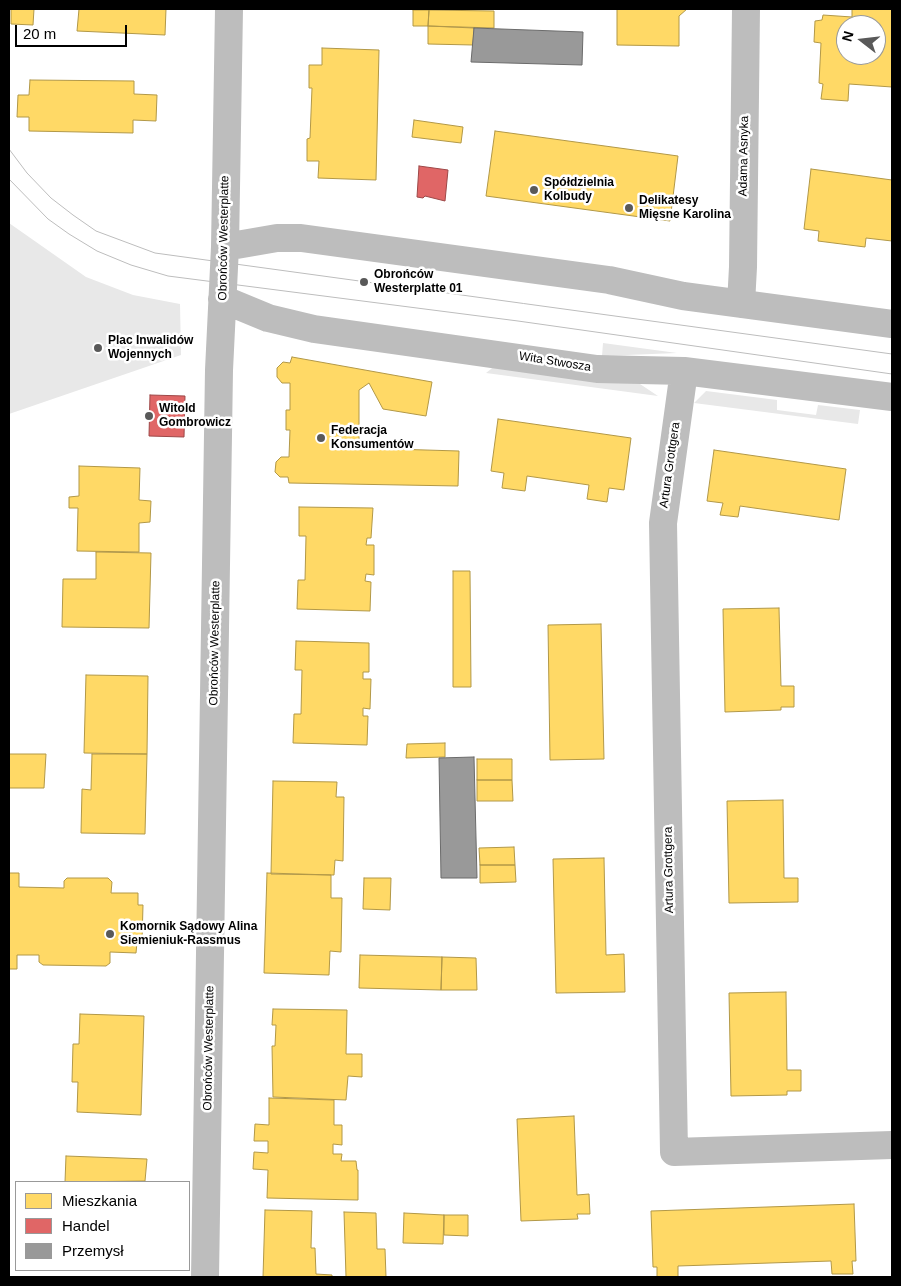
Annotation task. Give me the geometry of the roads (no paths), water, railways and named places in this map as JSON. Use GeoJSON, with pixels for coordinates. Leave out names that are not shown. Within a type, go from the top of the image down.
{"type":"FeatureCollection","features":[{"type":"Feature","properties":{"kind":"street","name":"Obrońców Westerplatte"},"geometry":{"type":"LineString","coordinates":[[205,1277],[219,370],[225,247],[229,9]]}},
{"type":"Feature","properties":{"kind":"street","name":"Adama Asnyka"},"geometry":{"type":"LineString","coordinates":[[741,304],[744,267],[746,9]]}},
{"type":"Feature","properties":{"kind":"street"},"geometry":{"type":"LineString","coordinates":[[225,247],[277,238],[301,238],[609,280],[683,296],[892,324]]}},
{"type":"Feature","properties":{"kind":"street","name":"Wita Stwosza"},"geometry":{"type":"LineString","coordinates":[[222,299],[268,318],[314,329],[597,369],[684,371],[892,397]]}},
{"type":"Feature","properties":{"kind":"street","name":"Artura Grottgera"},"geometry":{"type":"LineString","coordinates":[[684,371],[663,523],[674,1152],[892,1145]]}},
{"type":"Feature","properties":{"kind":"tram line"},"geometry":{"type":"LineString","coordinates":[[9,149],[27,173],[51,198],[73,215],[96,231],[155,253],[892,354]]}},
{"type":"Feature","properties":{"kind":"tram line"},"geometry":{"type":"LineString","coordinates":[[9,179],[48,219],[69,234],[97,251],[131,265],[168,276],[518,321],[892,374]]}},
{"type":"Feature","properties":{"kind":"place","name":"Spółdzielnia Kolbudy"},"geometry":{"type":"Point","coordinates":[534,190]}},
{"type":"Feature","properties":{"kind":"place","name":"Delikatesy Mięsne Karolina"},"geometry":{"type":"Point","coordinates":[629,208]}},
{"type":"Feature","properties":{"kind":"place","name":"Obrońców Westerplatte 01"},"geometry":{"type":"Point","coordinates":[364,282]}},
{"type":"Feature","properties":{"kind":"place","name":"Plac Inwalidów Wojennych"},"geometry":{"type":"Point","coordinates":[98,348]}},
{"type":"Feature","properties":{"kind":"place","name":"Witold Gombrowicz"},"geometry":{"type":"Point","coordinates":[149,416]}},
{"type":"Feature","properties":{"kind":"place","name":"Federacja Konsumentów"},"geometry":{"type":"Point","coordinates":[321,438]}},
{"type":"Feature","properties":{"kind":"place","name":"Komornik Sądowy Alina Siemieniuk-Rassmus"},"geometry":{"type":"Point","coordinates":[110,934]}}]}
